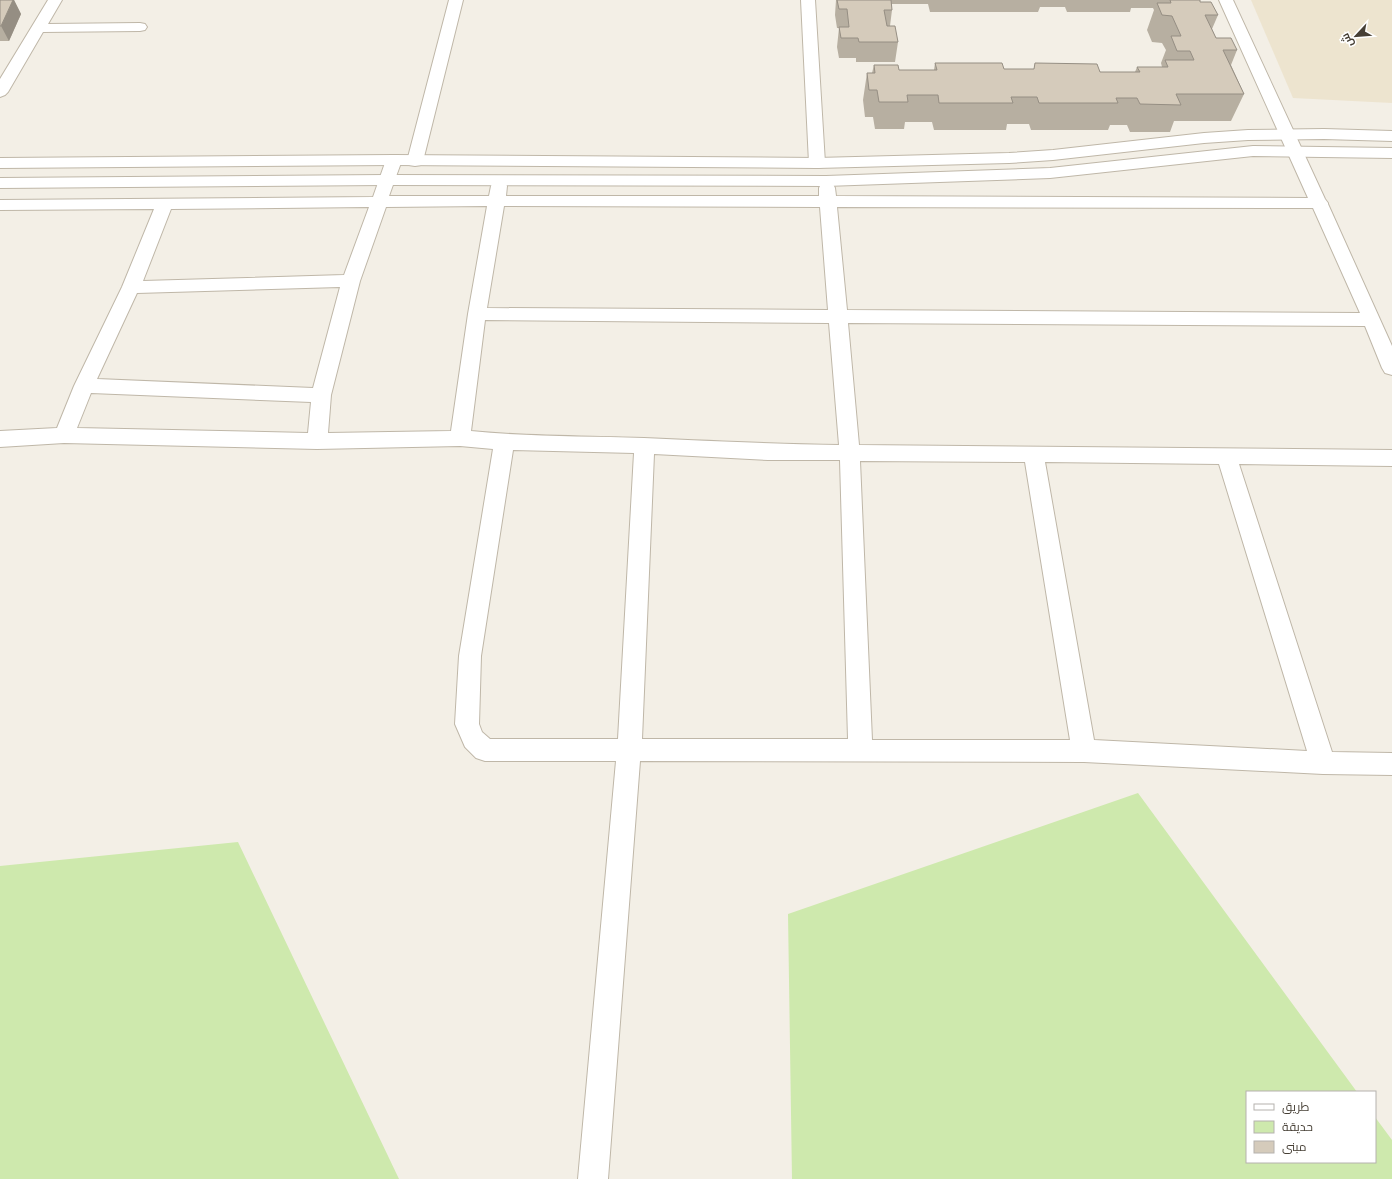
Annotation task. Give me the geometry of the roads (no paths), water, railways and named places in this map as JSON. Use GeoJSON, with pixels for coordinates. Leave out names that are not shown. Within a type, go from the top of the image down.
{"type":"FeatureCollection","features":[{"type":"Feature","properties":{"kind":"street"},"geometry":{"type":"LineString","coordinates":[[0,92],[55,0]]}},
{"type":"Feature","properties":{"kind":"street"},"geometry":{"type":"LineString","coordinates":[[415,161],[456,0]]}},
{"type":"Feature","properties":{"kind":"street"},"geometry":{"type":"LineString","coordinates":[[808,0],[817,163]]}},
{"type":"Feature","properties":{"kind":"street"},"geometry":{"type":"LineString","coordinates":[[1226,0],[1294,151],[1320,204],[1392,368]]}},
{"type":"Feature","properties":{"kind":"street"},"geometry":{"type":"LineString","coordinates":[[38,28],[140,27]]}},
{"type":"Feature","properties":{"kind":"street"},"geometry":{"type":"LineString","coordinates":[[0,164],[394,160],[817,163],[1017,157],[1078,153],[1204,138],[1288,135],[1392,136]]}},
{"type":"Feature","properties":{"kind":"street"},"geometry":{"type":"LineString","coordinates":[[0,183],[386,180],[826,181],[1018,175],[1091,169],[1253,151],[1392,153]]}},
{"type":"Feature","properties":{"kind":"street"},"geometry":{"type":"LineString","coordinates":[[317,441],[321,395],[351,281],[394,160]]}},
{"type":"Feature","properties":{"kind":"street"},"geometry":{"type":"LineString","coordinates":[[460,438],[477,314],[500,181]]}},
{"type":"Feature","properties":{"kind":"street"},"geometry":{"type":"LineString","coordinates":[[826,181],[850,453],[860,750]]}},
{"type":"Feature","properties":{"kind":"street"},"geometry":{"type":"LineString","coordinates":[[0,205],[496,201],[1320,204]]}},
{"type":"Feature","properties":{"kind":"street"},"geometry":{"type":"LineString","coordinates":[[64,435],[84,386],[131,287],[165,203]]}},
{"type":"Feature","properties":{"kind":"street"},"geometry":{"type":"LineString","coordinates":[[131,287],[351,281]]}},
{"type":"Feature","properties":{"kind":"street"},"geometry":{"type":"LineString","coordinates":[[477,314],[1372,320]]}},
{"type":"Feature","properties":{"kind":"street"},"geometry":{"type":"LineString","coordinates":[[84,386],[321,395]]}},
{"type":"Feature","properties":{"kind":"street"},"geometry":{"type":"LineString","coordinates":[[0,439],[64,435],[317,441],[460,438],[504,442],[644,446],[768,452],[1392,458]]}},
{"type":"Feature","properties":{"kind":"street"},"geometry":{"type":"LineString","coordinates":[[504,442],[470,656],[467,724],[473,739],[485,750],[1084,750],[1323,763],[1392,764]]}},
{"type":"Feature","properties":{"kind":"street"},"geometry":{"type":"LineString","coordinates":[[592,1179],[629,750],[644,446]]}},
{"type":"Feature","properties":{"kind":"street"},"geometry":{"type":"LineString","coordinates":[[1034,455],[1084,750]]}},
{"type":"Feature","properties":{"kind":"street"},"geometry":{"type":"LineString","coordinates":[[1228,457],[1323,763]]}}]}
